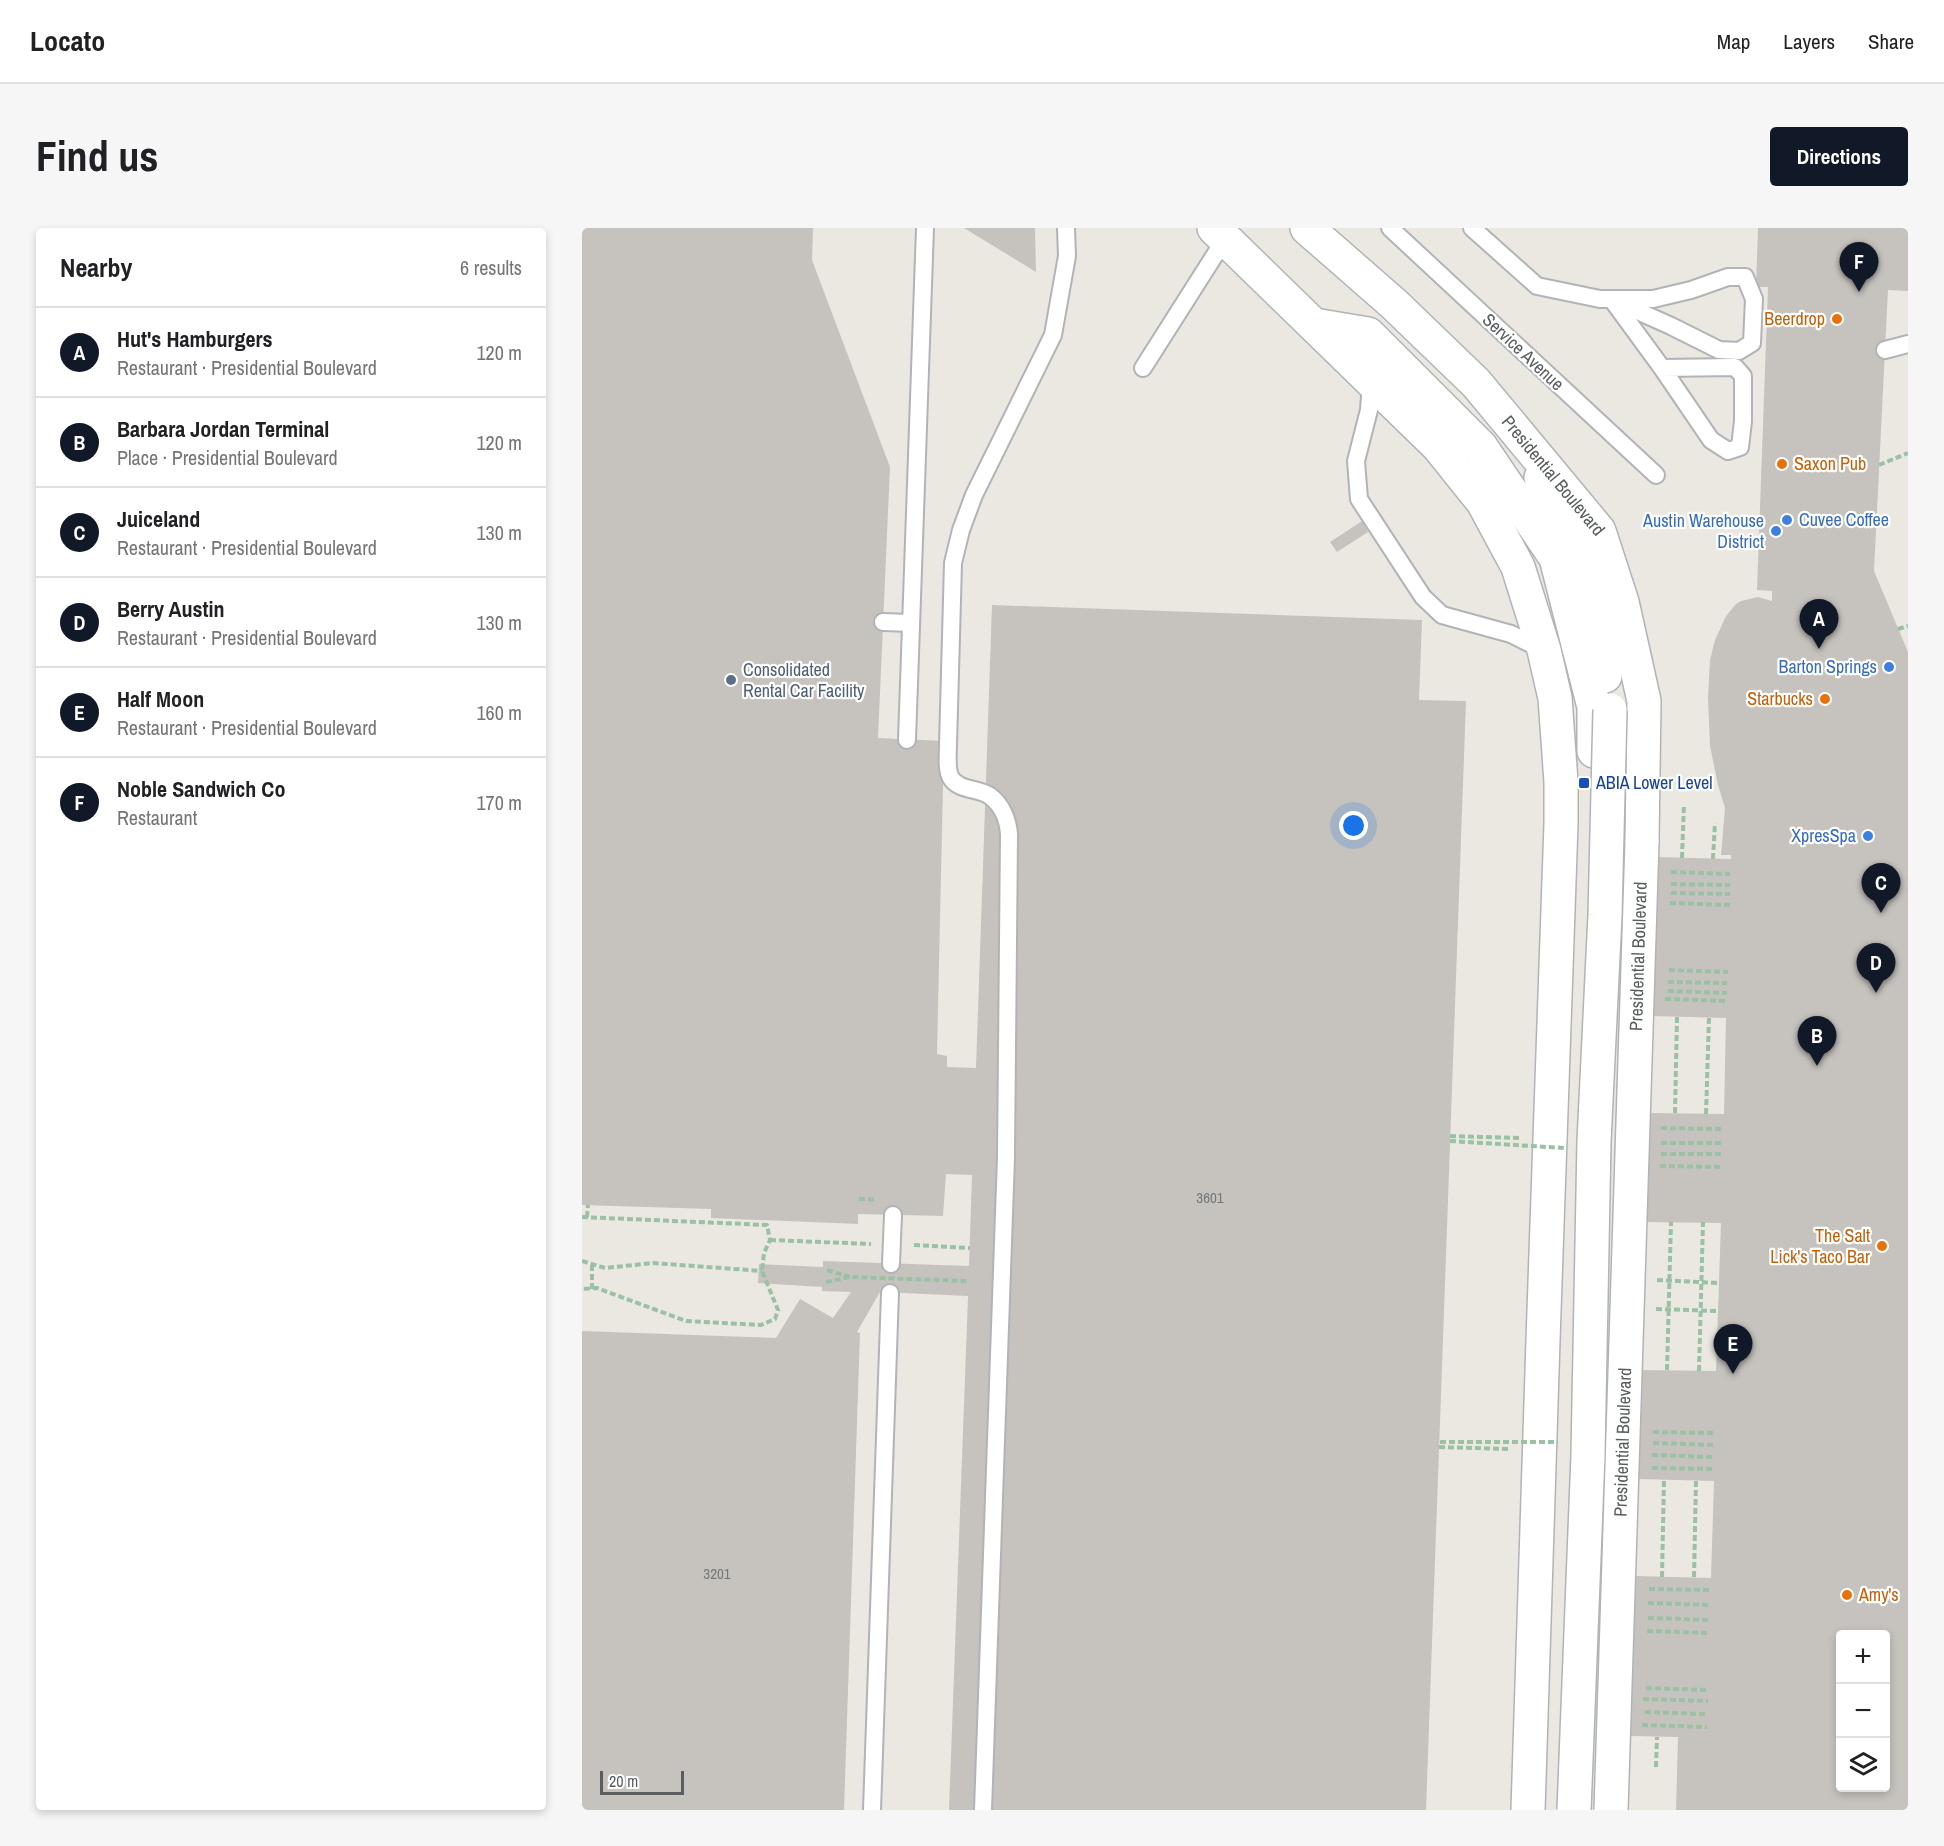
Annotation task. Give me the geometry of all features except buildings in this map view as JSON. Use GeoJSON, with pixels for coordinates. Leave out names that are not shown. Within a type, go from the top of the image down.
{"type":"FeatureCollection","features":[{"type":"Feature","properties":{"kind":"main road","name":"Presidential Boulevard"},"geometry":{"type":"LineString","coordinates":[[1307,228],[1394,304],[1476,383],[1599,531],[1622,602],[1644,701],[1637,990],[1643,1141],[1623,1467],[1611,1810]]}},
{"type":"Feature","properties":{"kind":"main road"},"geometry":{"type":"LineString","coordinates":[[1220,233],[1438,446],[1483,502],[1518,567],[1544,650],[1555,698],[1561,814],[1528,1810]]}},
{"type":"Feature","properties":{"kind":"main road"},"geometry":{"type":"LineString","coordinates":[[1314,325],[1368,334],[1481,447],[1557,558],[1594,706],[1595,856],[1586,1210],[1565,1810]]}},
{"type":"Feature","properties":{"kind":"main road"},"geometry":{"type":"LineString","coordinates":[[1525,441],[1576,553],[1596,607],[1610,710],[1605,915],[1594,1141],[1588,1466],[1574,1810]]}},
{"type":"Feature","properties":{"kind":"lane"},"geometry":{"type":"LineString","coordinates":[[907,740],[925,228]]}},
{"type":"Feature","properties":{"kind":"lane"},"geometry":{"type":"LineString","coordinates":[[983,1810],[1006,1157],[1010,834],[1008,820],[1003,810],[990,796],[952,781],[949,772],[952,563],[974,495],[1053,335],[1067,256],[1066,228]]}},
{"type":"Feature","properties":{"kind":"lane","name":"Service Avenue"},"geometry":{"type":"LineString","coordinates":[[1390,228],[1656,475]]}},
{"type":"Feature","properties":{"kind":"lane"},"geometry":{"type":"LineString","coordinates":[[1472,228],[1537,286],[1613,300],[1653,299],[1691,290],[1728,277],[1745,277],[1754,299],[1752,343],[1739,351],[1719,350],[1613,300]]}},
{"type":"Feature","properties":{"kind":"lane"},"geometry":{"type":"LineString","coordinates":[[1143,368],[1220,233]]}},
{"type":"Feature","properties":{"kind":"lane"},"geometry":{"type":"LineString","coordinates":[[1613,300],[1711,440],[1728,451],[1740,447],[1743,421],[1743,376],[1735,367],[1662,368]]}},
{"type":"Feature","properties":{"kind":"lane"},"geometry":{"type":"LineString","coordinates":[[1885,350],[1908,344]]}},
{"type":"Feature","properties":{"kind":"lane"},"geometry":{"type":"LineString","coordinates":[[1371,381],[1369,410],[1356,461],[1359,499],[1365,509],[1423,597],[1442,615],[1511,634],[1544,650]]}},
{"type":"Feature","properties":{"kind":"lane"},"geometry":{"type":"LineString","coordinates":[[884,622],[911,623]]}},
{"type":"Feature","properties":{"kind":"lane"},"geometry":{"type":"LineString","coordinates":[[891,1264],[893,1215]]}},
{"type":"Feature","properties":{"kind":"lane"},"geometry":{"type":"LineString","coordinates":[[872,1810],[890,1293]]}},
{"type":"Feature","properties":{"kind":"path"},"geometry":{"type":"LineString","coordinates":[[1879,465],[1908,453]]}},
{"type":"Feature","properties":{"kind":"path"},"geometry":{"type":"LineString","coordinates":[[1898,629],[1908,626]]}},
{"type":"Feature","properties":{"kind":"path"},"geometry":{"type":"LineString","coordinates":[[1683,858],[1684,804]]}},
{"type":"Feature","properties":{"kind":"path"},"geometry":{"type":"LineString","coordinates":[[1713,859],[1715,823]]}},
{"type":"Feature","properties":{"kind":"path"},"geometry":{"type":"LineString","coordinates":[[1641,882],[1730,874]]}},
{"type":"Feature","properties":{"kind":"path"},"geometry":{"type":"LineString","coordinates":[[1641,882],[1730,894]]}},
{"type":"Feature","properties":{"kind":"path"},"geometry":{"type":"LineString","coordinates":[[1637,990],[1727,983]]}},
{"type":"Feature","properties":{"kind":"path"},"geometry":{"type":"LineString","coordinates":[[1637,990],[1727,1001]]}},
{"type":"Feature","properties":{"kind":"path"},"geometry":{"type":"LineString","coordinates":[[1675,1113],[1677,1016]]}},
{"type":"Feature","properties":{"kind":"path"},"geometry":{"type":"LineString","coordinates":[[1706,1114],[1709,1017]]}},
{"type":"Feature","properties":{"kind":"path"},"geometry":{"type":"LineString","coordinates":[[1643,1141],[1724,1129]]}},
{"type":"Feature","properties":{"kind":"path"},"geometry":{"type":"LineString","coordinates":[[1450,1141],[1561,1148]]}},
{"type":"Feature","properties":{"kind":"path"},"geometry":{"type":"LineString","coordinates":[[1643,1141],[1723,1154]]}},
{"type":"Feature","properties":{"kind":"path"},"geometry":{"type":"LineString","coordinates":[[582,1289],[597,1288],[687,1321],[761,1325],[775,1319],[778,1310],[762,1271],[764,1253],[770,1240],[766,1222],[584,1217],[588,1205]]}},
{"type":"Feature","properties":{"kind":"path"},"geometry":{"type":"LineString","coordinates":[[1667,1370],[1671,1222]]}},
{"type":"Feature","properties":{"kind":"path"},"geometry":{"type":"LineString","coordinates":[[1699,1371],[1703,1222]]}},
{"type":"Feature","properties":{"kind":"path"},"geometry":{"type":"LineString","coordinates":[[770,1240],[873,1244]]}},
{"type":"Feature","properties":{"kind":"path"},"geometry":{"type":"LineString","coordinates":[[582,1261],[605,1268],[653,1263],[762,1271]]}},
{"type":"Feature","properties":{"kind":"path"},"geometry":{"type":"LineString","coordinates":[[592,1264],[592,1288]]}},
{"type":"Feature","properties":{"kind":"path"},"geometry":{"type":"LineString","coordinates":[[827,1270],[850,1277]]}},
{"type":"Feature","properties":{"kind":"path"},"geometry":{"type":"LineString","coordinates":[[826,1282],[850,1277],[969,1281]]}},
{"type":"Feature","properties":{"kind":"path"},"geometry":{"type":"LineString","coordinates":[[1440,1442],[1551,1442]]}},
{"type":"Feature","properties":{"kind":"path"},"geometry":{"type":"LineString","coordinates":[[1623,1467],[1714,1469]]}},
{"type":"Feature","properties":{"kind":"path"},"geometry":{"type":"LineString","coordinates":[[1662,1576],[1664,1479]]}},
{"type":"Feature","properties":{"kind":"path"},"geometry":{"type":"LineString","coordinates":[[1694,1577],[1696,1480]]}},
{"type":"Feature","properties":{"kind":"path"},"geometry":{"type":"LineString","coordinates":[[1618,1602],[1711,1590]]}},
{"type":"Feature","properties":{"kind":"path"},"geometry":{"type":"LineString","coordinates":[[1618,1602],[1710,1620]]}},
{"type":"Feature","properties":{"kind":"path"},"geometry":{"type":"LineString","coordinates":[[1614,1712],[1708,1701]]}},
{"type":"Feature","properties":{"kind":"path"},"geometry":{"type":"LineString","coordinates":[[1614,1712],[1707,1727]]}},
{"type":"Feature","properties":{"kind":"path"},"geometry":{"type":"LineString","coordinates":[[1656,1767],[1657,1737]]}},
{"type":"Feature","properties":{"kind":"place","name":"Noble Sandwich Co"},"geometry":{"type":"Point","coordinates":[1859,292]}},
{"type":"Feature","properties":{"kind":"place","name":"Beerdrop"},"geometry":{"type":"Point","coordinates":[1837,319]}},
{"type":"Feature","properties":{"kind":"place","name":"Saxon Pub"},"geometry":{"type":"Point","coordinates":[1782,464]}},
{"type":"Feature","properties":{"kind":"place","name":"Cuvee Coffee"},"geometry":{"type":"Point","coordinates":[1787,520]}},
{"type":"Feature","properties":{"kind":"place","name":"Austin Warehouse District"},"geometry":{"type":"Point","coordinates":[1776,531]}},
{"type":"Feature","properties":{"kind":"place","name":"Hut's Hamburgers"},"geometry":{"type":"Point","coordinates":[1819,649]}},
{"type":"Feature","properties":{"kind":"place","name":"Barton Springs"},"geometry":{"type":"Point","coordinates":[1889,667]}},
{"type":"Feature","properties":{"kind":"place","name":"Consolidated Rental Car Facility"},"geometry":{"type":"Point","coordinates":[731,680]}},
{"type":"Feature","properties":{"kind":"place","name":"Starbucks"},"geometry":{"type":"Point","coordinates":[1825,699]}},
{"type":"Feature","properties":{"kind":"place","name":"ABIA Lower Level"},"geometry":{"type":"Point","coordinates":[1584,783]}},
{"type":"Feature","properties":{"kind":"place","name":"XpresSpa"},"geometry":{"type":"Point","coordinates":[1868,836]}},
{"type":"Feature","properties":{"kind":"place","name":"Juiceland"},"geometry":{"type":"Point","coordinates":[1881,913]}},
{"type":"Feature","properties":{"kind":"place","name":"Berry Austin"},"geometry":{"type":"Point","coordinates":[1876,993]}},
{"type":"Feature","properties":{"kind":"place","name":"Barbara Jordan Terminal"},"geometry":{"type":"Point","coordinates":[1817,1066]}},
{"type":"Feature","properties":{"kind":"place","name":"The Salt Lick's Taco Bar"},"geometry":{"type":"Point","coordinates":[1882,1246]}},
{"type":"Feature","properties":{"kind":"place","name":"Half Moon"},"geometry":{"type":"Point","coordinates":[1733,1374]}},
{"type":"Feature","properties":{"kind":"place","name":"Amy's"},"geometry":{"type":"Point","coordinates":[1847,1595]}}]}
